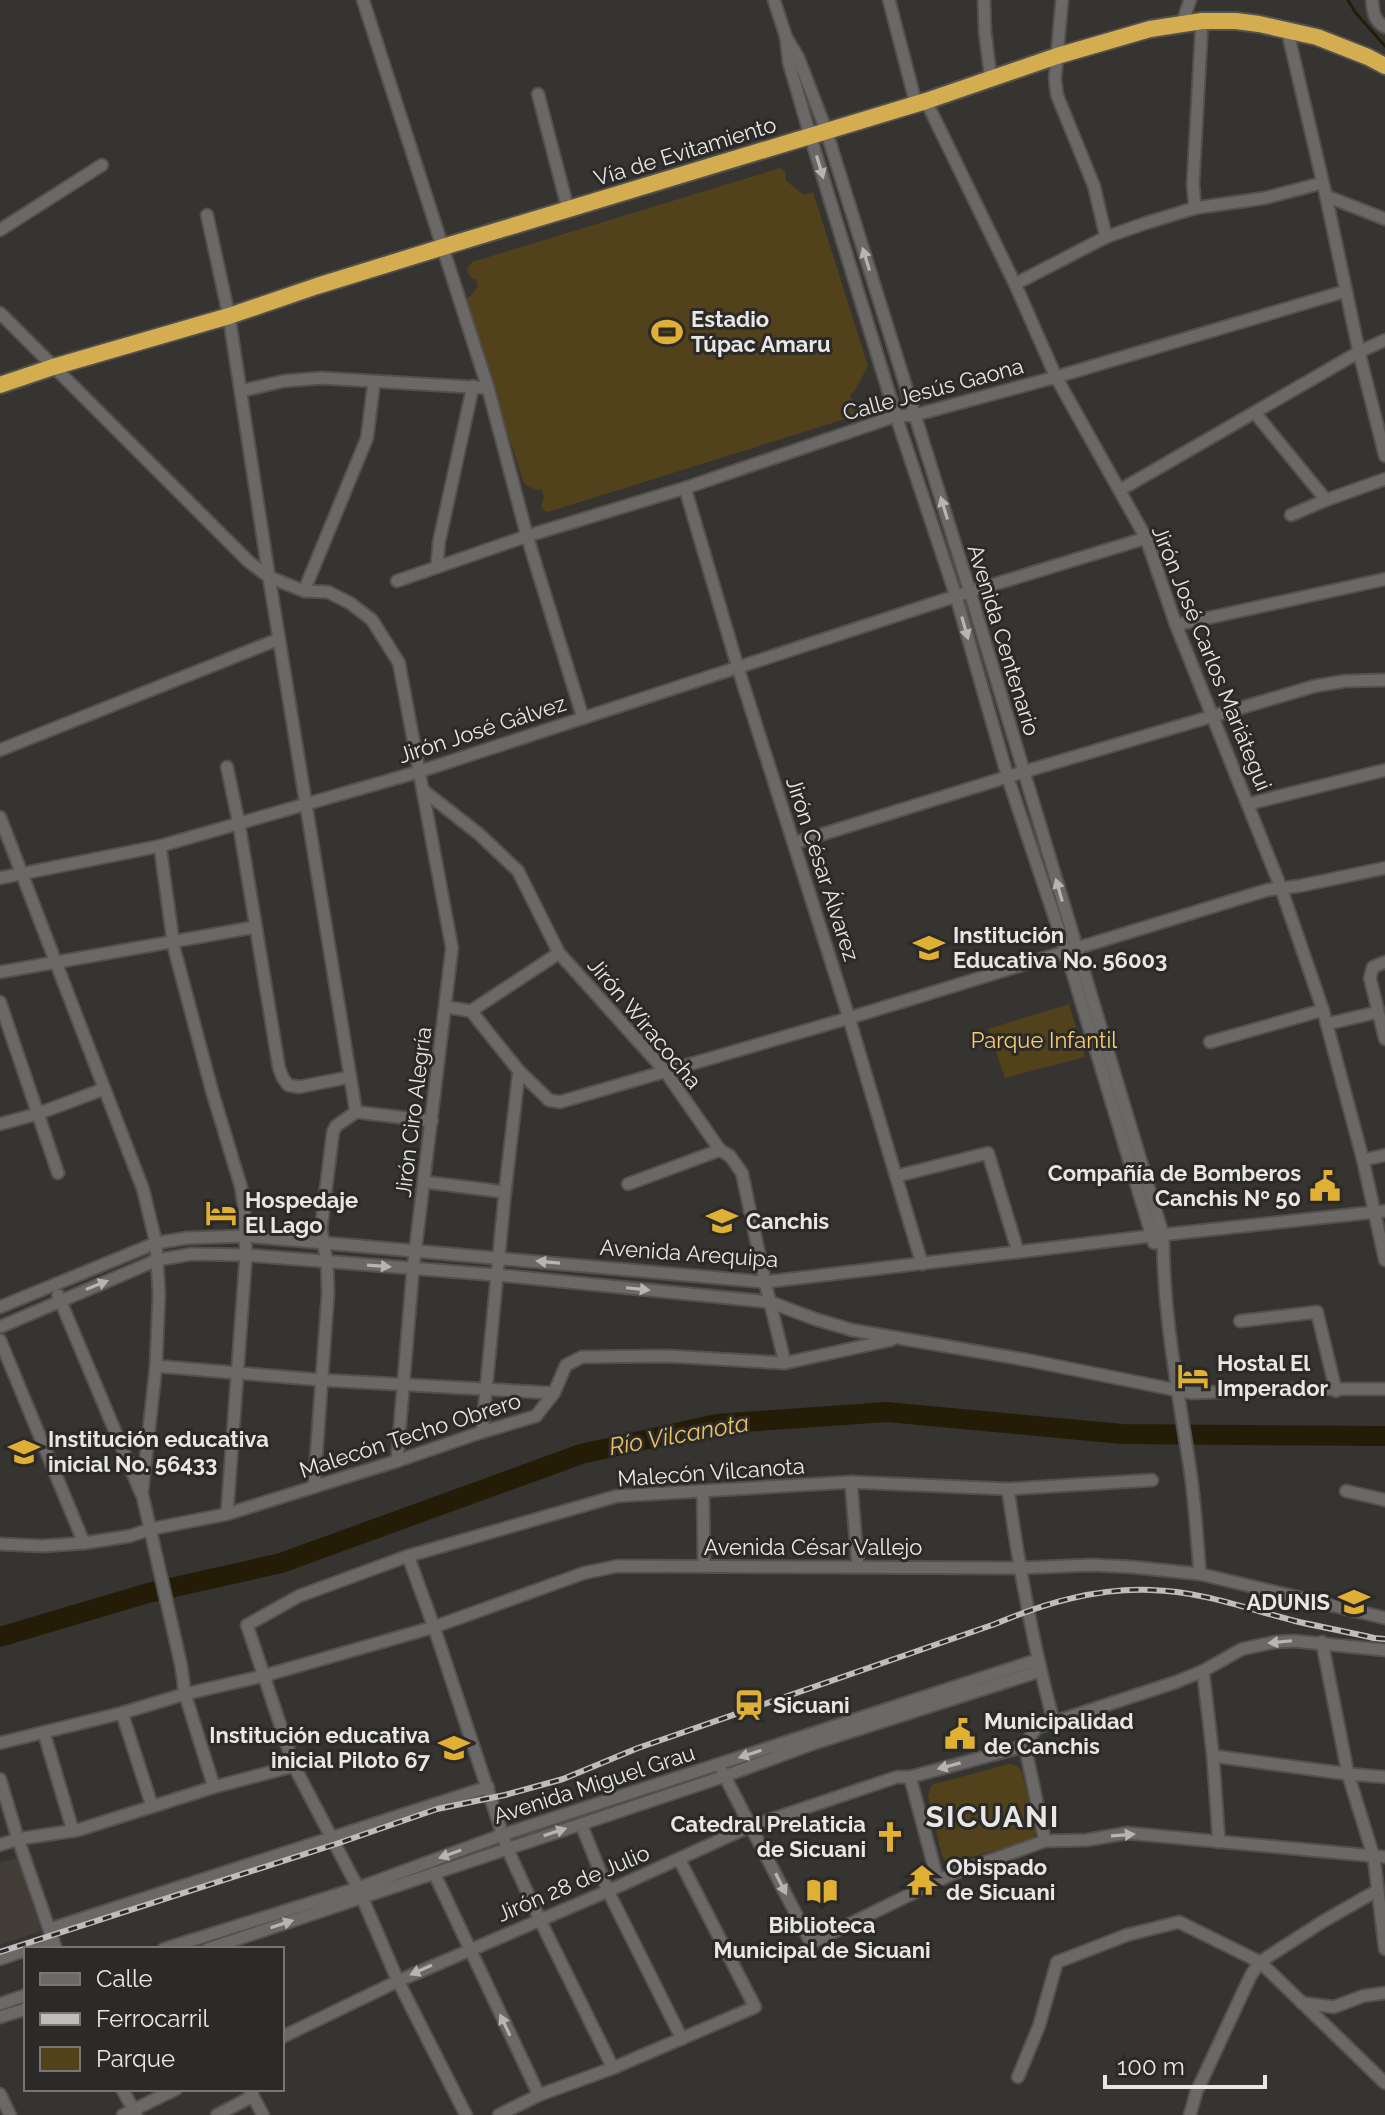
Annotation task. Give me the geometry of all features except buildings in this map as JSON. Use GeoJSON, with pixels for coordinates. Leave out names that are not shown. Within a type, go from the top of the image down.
{"type":"FeatureCollection","features":[{"type":"Feature","properties":{"kind":"highway","name":"Vía de Evitamiento"},"geometry":{"type":"LineString","coordinates":[[0,385],[1150,29],[1202,21],[1236,21],[1287,29],[1317,37],[1385,66]]}},
{"type":"Feature","properties":{"kind":"street"},"geometry":{"type":"LineString","coordinates":[[363,0],[488,388],[527,536],[583,718]]}},
{"type":"Feature","properties":{"kind":"street"},"geometry":{"type":"LineString","coordinates":[[774,0],[786,37],[789,63],[818,133],[896,416],[956,596],[1008,778],[1071,949],[1157,1235],[1163,1261],[1176,1391],[1191,1473],[1200,1574]]}},
{"type":"Feature","properties":{"kind":"street","name":"Jirón José Carlos Mariátegui"},"geometry":{"type":"LineString","coordinates":[[889,0],[921,102],[1015,284],[1056,377],[1146,538],[1211,716],[1281,888],[1323,1010],[1379,1212],[1385,1260]]}},
{"type":"Feature","properties":{"kind":"street"},"geometry":{"type":"LineString","coordinates":[[984,0],[991,80]]}},
{"type":"Feature","properties":{"kind":"street"},"geometry":{"type":"LineString","coordinates":[[1062,0],[1055,79],[1057,95],[1094,186],[1106,237]]}},
{"type":"Feature","properties":{"kind":"street"},"geometry":{"type":"LineString","coordinates":[[1182,24],[1190,0]]}},
{"type":"Feature","properties":{"kind":"street"},"geometry":{"type":"LineString","coordinates":[[1372,0],[1377,22],[1385,27]]}},
{"type":"Feature","properties":{"kind":"street"},"geometry":{"type":"LineString","coordinates":[[1195,208],[1193,184],[1202,21]]}},
{"type":"Feature","properties":{"kind":"street"},"geometry":{"type":"LineString","coordinates":[[1287,29],[1385,456]]}},
{"type":"Feature","properties":{"kind":"street"},"geometry":{"type":"LineString","coordinates":[[538,94],[568,209]]}},
{"type":"Feature","properties":{"kind":"street","name":"Avenida Centenario"},"geometry":{"type":"LineString","coordinates":[[818,133],[915,415],[970,592],[1071,949]]}},
{"type":"Feature","properties":{"kind":"street"},"geometry":{"type":"LineString","coordinates":[[0,230],[102,165]]}},
{"type":"Feature","properties":{"kind":"street"},"geometry":{"type":"LineString","coordinates":[[1015,284],[1106,237],[1146,223],[1195,208],[1265,198],[1322,183]]}},
{"type":"Feature","properties":{"kind":"street"},"geometry":{"type":"LineString","coordinates":[[1326,196],[1385,219]]}},
{"type":"Feature","properties":{"kind":"street"},"geometry":{"type":"LineString","coordinates":[[207,215],[229,316],[356,1112]]}},
{"type":"Feature","properties":{"kind":"street","name":"Calle Jesús Gaona"},"geometry":{"type":"LineString","coordinates":[[397,581],[896,416],[915,415],[1056,377],[1346,291]]}},
{"type":"Feature","properties":{"kind":"street"},"geometry":{"type":"LineString","coordinates":[[0,313],[223,538],[269,577],[304,591],[328,592],[350,603],[372,620],[399,663],[418,772]]}},
{"type":"Feature","properties":{"kind":"street"},"geometry":{"type":"LineString","coordinates":[[1120,490],[1385,340]]}},
{"type":"Feature","properties":{"kind":"street"},"geometry":{"type":"LineString","coordinates":[[241,391],[284,381],[321,378],[488,388]]}},
{"type":"Feature","properties":{"kind":"street"},"geometry":{"type":"LineString","coordinates":[[304,591],[367,438],[374,382]]}},
{"type":"Feature","properties":{"kind":"street"},"geometry":{"type":"LineString","coordinates":[[437,567],[439,542],[473,386]]}},
{"type":"Feature","properties":{"kind":"street"},"geometry":{"type":"LineString","coordinates":[[1255,413],[1326,500]]}},
{"type":"Feature","properties":{"kind":"street"},"geometry":{"type":"LineString","coordinates":[[1291,515],[1385,479]]}},
{"type":"Feature","properties":{"kind":"street","name":"Jirón César Álvarez"},"geometry":{"type":"LineString","coordinates":[[685,488],[922,1264]]}},
{"type":"Feature","properties":{"kind":"street","name":"Jirón José Gálvez"},"geometry":{"type":"LineString","coordinates":[[0,878],[160,846],[418,772],[956,596],[1146,538]]}},
{"type":"Feature","properties":{"kind":"street"},"geometry":{"type":"LineString","coordinates":[[1176,625],[1385,579]]}},
{"type":"Feature","properties":{"kind":"street"},"geometry":{"type":"LineString","coordinates":[[0,750],[279,639]]}},
{"type":"Feature","properties":{"kind":"street"},"geometry":{"type":"LineString","coordinates":[[794,843],[1315,686],[1345,681],[1385,680]]}},
{"type":"Feature","properties":{"kind":"street"},"geometry":{"type":"LineString","coordinates":[[227,767],[279,1068],[288,1085],[299,1087],[350,1077]]}},
{"type":"Feature","properties":{"kind":"street"},"geometry":{"type":"LineString","coordinates":[[1248,804],[1385,770]]}},
{"type":"Feature","properties":{"kind":"street","name":"Jirón Ciro Alegría"},"geometry":{"type":"LineString","coordinates":[[397,1461],[413,1269],[452,948],[418,772]]}},
{"type":"Feature","properties":{"kind":"street","name":"Jirón Wiracocha"},"geometry":{"type":"LineString","coordinates":[[424,791],[479,834],[518,871],[559,953],[665,1071],[720,1150],[730,1156],[742,1173],[785,1363]]}},
{"type":"Feature","properties":{"kind":"street"},"geometry":{"type":"LineString","coordinates":[[0,817],[143,1189],[156,1243],[159,1294],[156,1366],[142,1493]]}},
{"type":"Feature","properties":{"kind":"street"},"geometry":{"type":"LineString","coordinates":[[160,846],[173,941],[241,1187],[247,1236],[227,1514]]}},
{"type":"Feature","properties":{"kind":"street"},"geometry":{"type":"LineString","coordinates":[[446,1007],[471,1011],[519,1071],[549,1100],[560,1102],[849,1018],[1267,890],[1385,868]]}},
{"type":"Feature","properties":{"kind":"street"},"geometry":{"type":"LineString","coordinates":[[0,972],[256,927]]}},
{"type":"Feature","properties":{"kind":"street"},"geometry":{"type":"LineString","coordinates":[[471,1011],[559,953]]}},
{"type":"Feature","properties":{"kind":"street"},"geometry":{"type":"LineString","coordinates":[[1385,962],[1373,967],[1370,978],[1385,1039]]}},
{"type":"Feature","properties":{"kind":"street"},"geometry":{"type":"LineString","coordinates":[[0,1002],[58,1173]]}},
{"type":"Feature","properties":{"kind":"street"},"geometry":{"type":"LineString","coordinates":[[1210,1042],[1323,1010]]}},
{"type":"Feature","properties":{"kind":"street"},"geometry":{"type":"LineString","coordinates":[[1327,1024],[1378,1012]]}},
{"type":"Feature","properties":{"kind":"street"},"geometry":{"type":"LineString","coordinates":[[482,1432],[519,1071]]}},
{"type":"Feature","properties":{"kind":"street"},"geometry":{"type":"LineString","coordinates":[[0,1124],[104,1089]]}},
{"type":"Feature","properties":{"kind":"street"},"geometry":{"type":"LineString","coordinates":[[314,1487],[328,1293],[321,1229],[333,1132],[336,1126],[356,1112],[432,1121]]}},
{"type":"Feature","properties":{"kind":"street"},"geometry":{"type":"LineString","coordinates":[[628,1184],[720,1150]]}},
{"type":"Feature","properties":{"kind":"street"},"geometry":{"type":"LineString","coordinates":[[897,1176],[988,1153],[1018,1252]]}},
{"type":"Feature","properties":{"kind":"street"},"geometry":{"type":"LineString","coordinates":[[1363,1160],[1385,1155]]}},
{"type":"Feature","properties":{"kind":"street"},"geometry":{"type":"LineString","coordinates":[[425,1182],[505,1192]]}},
{"type":"Feature","properties":{"kind":"street","name":"Avenida Arequipa"},"geometry":{"type":"LineString","coordinates":[[0,1307],[156,1243],[187,1238],[247,1236],[765,1282],[1379,1212]]}},
{"type":"Feature","properties":{"kind":"street","name":"Avenida Arequipa"},"geometry":{"type":"LineString","coordinates":[[0,1327],[157,1260],[192,1254],[246,1255],[497,1275],[770,1302],[852,1330],[1027,1360],[1191,1393],[1385,1389]]}},
{"type":"Feature","properties":{"kind":"street"},"geometry":{"type":"LineString","coordinates":[[55,1286],[142,1493],[185,1694],[214,1787]]}},
{"type":"Feature","properties":{"kind":"street"},"geometry":{"type":"LineString","coordinates":[[1240,1321],[1317,1312],[1336,1391]]}},
{"type":"Feature","properties":{"kind":"street","name":"Malecón Techo Obrero"},"geometry":{"type":"LineString","coordinates":[[0,1544],[42,1546],[130,1536],[227,1514],[397,1461],[536,1416],[554,1393],[566,1365],[582,1357],[667,1356],[785,1363],[900,1339]]}},
{"type":"Feature","properties":{"kind":"street"},"geometry":{"type":"LineString","coordinates":[[0,1340],[84,1543]]}},
{"type":"Feature","properties":{"kind":"street"},"geometry":{"type":"LineString","coordinates":[[156,1366],[322,1380],[554,1393]]}},
{"type":"Feature","properties":{"kind":"street","name":"Malecón Vilcanota"},"geometry":{"type":"LineString","coordinates":[[263,1676],[247,1625],[299,1596],[408,1556],[617,1496],[851,1482],[1008,1489],[1152,1480]]}},
{"type":"Feature","properties":{"kind":"street"},"geometry":{"type":"LineString","coordinates":[[851,1482],[858,1567]]}},
{"type":"Feature","properties":{"kind":"street"},"geometry":{"type":"LineString","coordinates":[[1008,1489],[1019,1568],[1038,1665],[1054,1723]]}},
{"type":"Feature","properties":{"kind":"street"},"geometry":{"type":"LineString","coordinates":[[703,1491],[704,1566]]}},
{"type":"Feature","properties":{"kind":"street"},"geometry":{"type":"LineString","coordinates":[[1346,1491],[1385,1500]]}},
{"type":"Feature","properties":{"kind":"street"},"geometry":{"type":"LineString","coordinates":[[408,1556],[507,1848],[613,2068]]}},
{"type":"Feature","properties":{"kind":"street","name":"Avenida César Vallejo"},"geometry":{"type":"LineString","coordinates":[[0,1743],[263,1676],[434,1627],[584,1573],[618,1566],[1132,1567],[1200,1574],[1385,1618]]}},
{"type":"Feature","properties":{"kind":"street"},"geometry":{"type":"LineString","coordinates":[[1045,1841],[1025,1746],[1036,1728],[1203,1671],[1242,1649],[1275,1642],[1322,1642],[1385,1650]]}},
{"type":"Feature","properties":{"kind":"street"},"geometry":{"type":"LineString","coordinates":[[1322,1642],[1348,1774],[1380,1858],[1378,1890],[1385,1949]]}},
{"type":"Feature","properties":{"kind":"street","name":"Avenida Miguel Grau"},"geometry":{"type":"LineString","coordinates":[[213,1947],[502,1835],[1038,1665]]}},
{"type":"Feature","properties":{"kind":"street","name":"Avenida Miguel Grau"},"geometry":{"type":"LineString","coordinates":[[186,1946],[434,1873],[725,1776],[1038,1665]]}},
{"type":"Feature","properties":{"kind":"street"},"geometry":{"type":"LineString","coordinates":[[1203,1671],[1219,1842]]}},
{"type":"Feature","properties":{"kind":"street"},"geometry":{"type":"LineString","coordinates":[[263,1676],[294,1766],[333,1837],[398,1981],[466,2115]]}},
{"type":"Feature","properties":{"kind":"street"},"geometry":{"type":"LineString","coordinates":[[122,1713],[152,1806]]}},
{"type":"Feature","properties":{"kind":"street"},"geometry":{"type":"LineString","coordinates":[[44,1733],[73,1831]]}},
{"type":"Feature","properties":{"kind":"street","name":"Jirón 28 de Julio"},"geometry":{"type":"LineString","coordinates":[[284,2036],[469,1949],[608,1891],[751,1826],[897,1777],[910,1777],[1025,1746]]}},
{"type":"Feature","properties":{"kind":"street"},"geometry":{"type":"LineString","coordinates":[[1213,1756],[1385,1777]]}},
{"type":"Feature","properties":{"kind":"street"},"geometry":{"type":"LineString","coordinates":[[719,1764],[811,1943],[938,1881],[1045,1841],[1087,1840],[1127,1833],[1380,1858]]}},
{"type":"Feature","properties":{"kind":"street"},"geometry":{"type":"LineString","coordinates":[[0,1845],[18,1839],[73,1831],[214,1787],[294,1766]]}},
{"type":"Feature","properties":{"kind":"street"},"geometry":{"type":"LineString","coordinates":[[910,1777],[938,1881]]}},
{"type":"Feature","properties":{"kind":"street"},"geometry":{"type":"LineString","coordinates":[[1,1787],[53,1939]]}},
{"type":"Feature","properties":{"kind":"street"},"geometry":{"type":"LineString","coordinates":[[32,1947],[333,1837],[488,1787]]}},
{"type":"Feature","properties":{"kind":"street"},"geometry":{"type":"LineString","coordinates":[[581,1824],[608,1891],[682,2039]]}},
{"type":"Feature","properties":{"kind":"street"},"geometry":{"type":"LineString","coordinates":[[499,2115],[539,2095],[613,2068],[755,2007],[679,1859]]}},
{"type":"Feature","properties":{"kind":"street"},"geometry":{"type":"LineString","coordinates":[[434,1873],[539,2095]]}},
{"type":"Feature","properties":{"kind":"street"},"geometry":{"type":"LineString","coordinates":[[1190,2115],[1196,2093],[1260,1962],[1378,1890]]}},
{"type":"Feature","properties":{"kind":"street"},"geometry":{"type":"LineString","coordinates":[[1018,2077],[1039,2026],[1057,1962],[1127,1935],[1179,1922],[1260,1962],[1385,2083]]}},
{"type":"Feature","properties":{"kind":"street"},"geometry":{"type":"LineString","coordinates":[[0,1959],[24,1950]]}},
{"type":"Feature","properties":{"kind":"street"},"geometry":{"type":"LineString","coordinates":[[1302,2003],[1334,2007],[1363,1996],[1385,1993]]}},
{"type":"Feature","properties":{"kind":"street"},"geometry":{"type":"LineString","coordinates":[[0,2004],[24,1996]]}},
{"type":"Feature","properties":{"kind":"street"},"geometry":{"type":"LineString","coordinates":[[0,2017],[24,2010]]}},
{"type":"Feature","properties":{"kind":"street"},"geometry":{"type":"LineString","coordinates":[[123,2091],[131,2113],[172,2091]]}},
{"type":"Feature","properties":{"kind":"street"},"geometry":{"type":"LineString","coordinates":[[217,2115],[251,2093],[263,2115]]}},
{"type":"Feature","properties":{"kind":"street"},"geometry":{"type":"LineString","coordinates":[[0,2094],[10,2115]]}},
{"type":"Feature","properties":{"kind":"shaded area"},"geometry":{"type":"Polygon","coordinates":[[[17,1858],[41,1931],[0,1945],[0,1863],[17,1858]]]}},
{"type":"Feature","properties":{"kind":"green space","name":"Estadio Túpac Amaru"},"geometry":{"type":"Polygon","coordinates":[[[780,168],[786,172],[785,180],[804,195],[813,192],[868,366],[850,394],[853,405],[859,407],[858,415],[544,511],[541,505],[544,498],[542,489],[536,490],[524,484],[465,298],[478,287],[476,279],[467,269],[472,262],[780,168]]]}},
{"type":"Feature","properties":{"kind":"green space","name":"Parque Infantil"},"geometry":{"type":"Polygon","coordinates":[[[1069,1004],[1085,1057],[1005,1078],[988,1029],[1069,1004]]]}},
{"type":"Feature","properties":{"kind":"green space"},"geometry":{"type":"Polygon","coordinates":[[[1009,1764],[1017,1766],[1022,1772],[1036,1832],[1034,1838],[947,1861],[942,1856],[928,1796],[931,1785],[1009,1764]]]}},
{"type":"Feature","properties":{"kind":"waterway"},"geometry":{"type":"LineString","coordinates":[[1348,0],[1385,46]]}},
{"type":"Feature","properties":{"kind":"waterway","name":"Río Vilcanota"},"geometry":{"type":"LineString","coordinates":[[0,1637],[148,1593],[281,1563],[581,1454],[716,1424],[887,1412],[1122,1434],[1385,1436]]}},
{"type":"Feature","properties":{"kind":"railway"},"geometry":{"type":"LineString","coordinates":[[0,1952],[437,1809],[563,1779],[638,1748],[1071,1598],[1131,1590],[1169,1591],[1385,1639]]}},
{"type":"Feature","properties":{"kind":"place","name":"Estadio Túpac Amaru"},"geometry":{"type":"Point","coordinates":[667,332]}},
{"type":"Feature","properties":{"kind":"place","name":"Institución Educativa No. 56003"},"geometry":{"type":"Point","coordinates":[929,948]}},
{"type":"Feature","properties":{"kind":"place","name":"Compañía de Bomberos Canchis Nº 50"},"geometry":{"type":"Point","coordinates":[1325,1186]}},
{"type":"Feature","properties":{"kind":"place","name":"Hospedaje El Lago"},"geometry":{"type":"Point","coordinates":[221,1213]}},
{"type":"Feature","properties":{"kind":"place","name":"Canchis"},"geometry":{"type":"Point","coordinates":[722,1221]}},
{"type":"Feature","properties":{"kind":"place","name":"Hostal El Imperador"},"geometry":{"type":"Point","coordinates":[1193,1376]}},
{"type":"Feature","properties":{"kind":"place","name":"Institución educativa inicial No. 56433"},"geometry":{"type":"Point","coordinates":[24,1452]}},
{"type":"Feature","properties":{"kind":"place","name":"ADUNIS"},"geometry":{"type":"Point","coordinates":[1354,1602]}},
{"type":"Feature","properties":{"kind":"place","name":"Sicuani"},"geometry":{"type":"Point","coordinates":[749,1705]}},
{"type":"Feature","properties":{"kind":"place","name":"Municipalidad de Canchis"},"geometry":{"type":"Point","coordinates":[960,1734]}},
{"type":"Feature","properties":{"kind":"place","name":"Institución educativa inicial Piloto 67"},"geometry":{"type":"Point","coordinates":[454,1748]}},
{"type":"Feature","properties":{"kind":"place","name":"Catedral Prelaticia de Sicuani"},"geometry":{"type":"Point","coordinates":[890,1837]}},
{"type":"Feature","properties":{"kind":"place","name":"Obispado de Sicuani"},"geometry":{"type":"Point","coordinates":[922,1880]}},
{"type":"Feature","properties":{"kind":"place","name":"Biblioteca Municipal de Sicuani"},"geometry":{"type":"Point","coordinates":[822,1891]}},
{"type":"Feature","properties":{"kind":"district","name":"SICUANI"},"geometry":{"type":"Point","coordinates":[993,1817]}}]}
